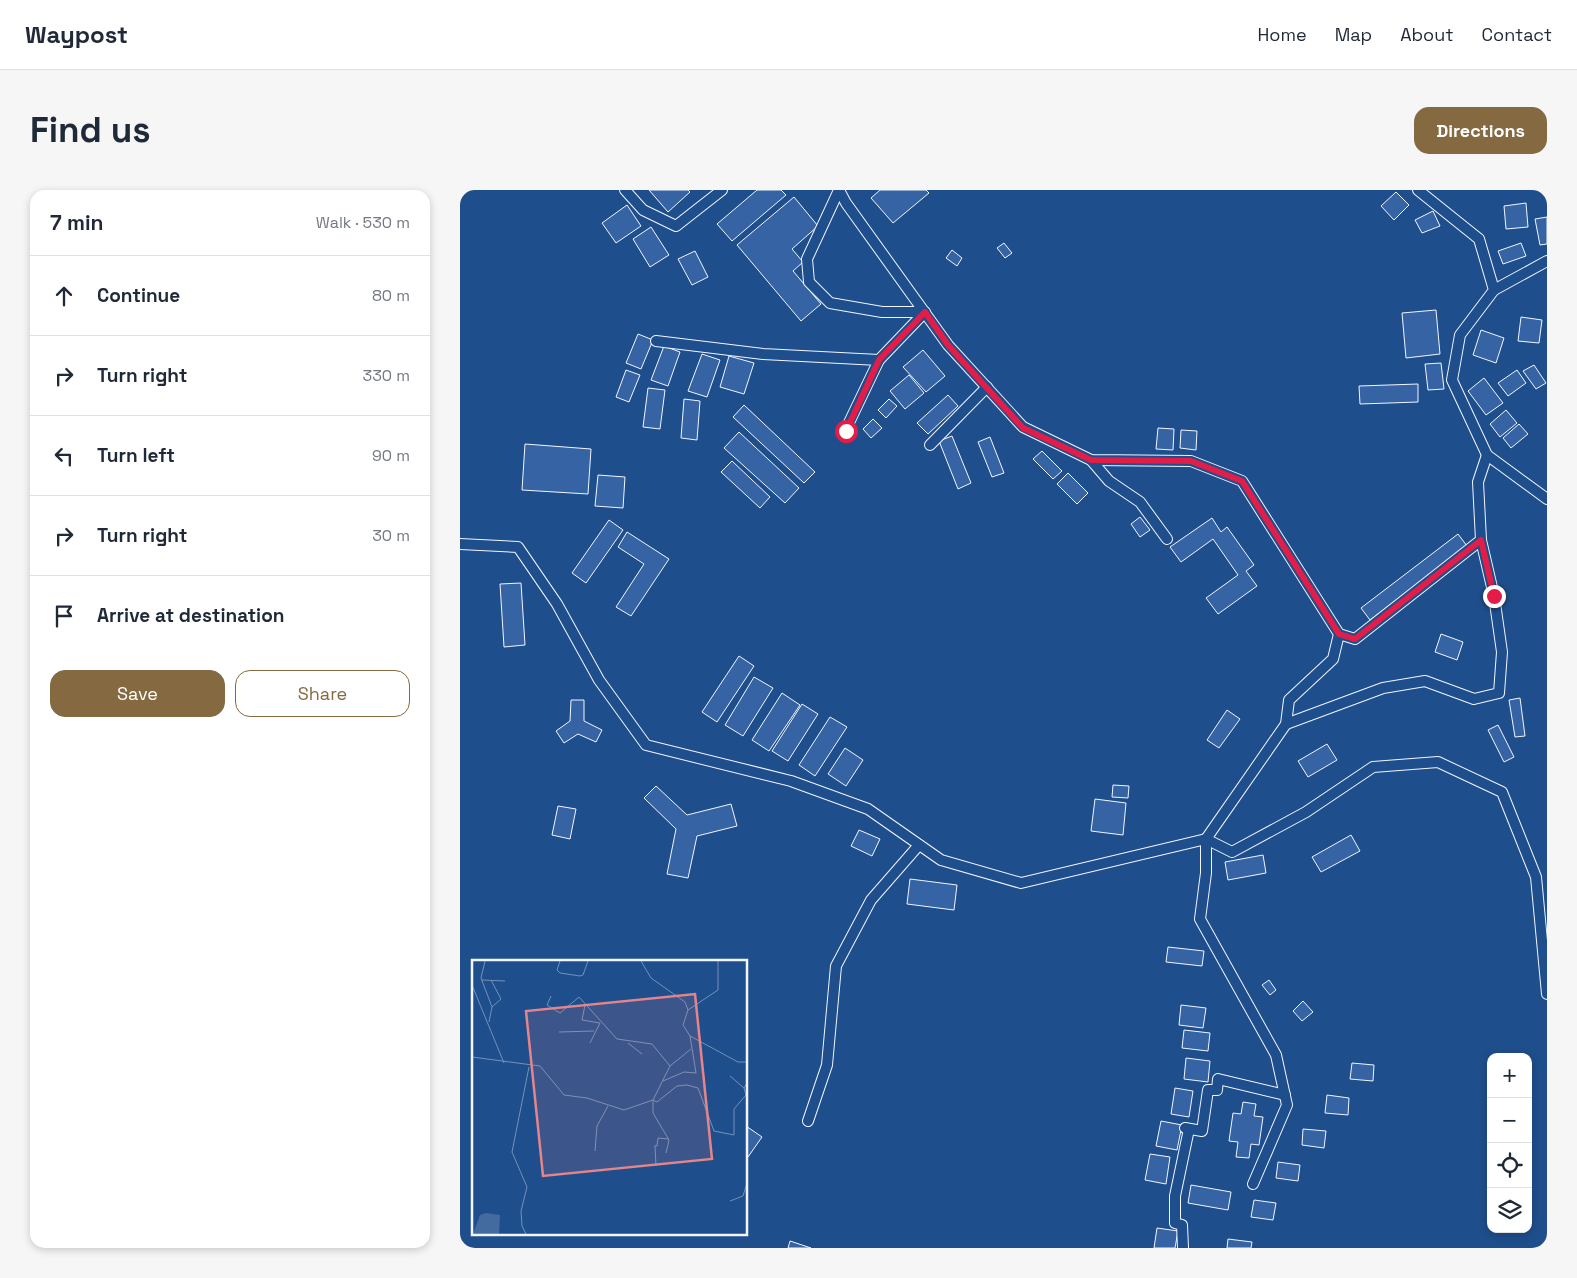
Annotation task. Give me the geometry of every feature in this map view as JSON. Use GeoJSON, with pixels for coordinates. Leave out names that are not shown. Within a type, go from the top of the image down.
{"type":"FeatureCollection","features":[{"type":"Feature","properties":{"kind":"street"},"geometry":{"type":"LineString","coordinates":[[625,190],[643,210],[676,226],[722,190]]}},
{"type":"Feature","properties":{"kind":"street"},"geometry":{"type":"LineString","coordinates":[[839,190],[846,203],[948,345],[1023,428],[1091,460],[1109,481],[1140,502],[1167,539]]}},
{"type":"Feature","properties":{"kind":"street"},"geometry":{"type":"LineString","coordinates":[[839,190],[807,259],[810,282],[830,303],[882,312],[925,312]]}},
{"type":"Feature","properties":{"kind":"street"},"geometry":{"type":"LineString","coordinates":[[1418,190],[1478,239],[1494,290]]}},
{"type":"Feature","properties":{"kind":"street"},"geometry":{"type":"LineString","coordinates":[[1547,261],[1494,290],[1460,335],[1452,380],[1487,455],[1547,499]]}},
{"type":"Feature","properties":{"kind":"street"},"geometry":{"type":"LineString","coordinates":[[846,431],[879,360],[925,312]]}},
{"type":"Feature","properties":{"kind":"street"},"geometry":{"type":"LineString","coordinates":[[656,341],[763,354],[879,360]]}},
{"type":"Feature","properties":{"kind":"street"},"geometry":{"type":"LineString","coordinates":[[930,445],[987,387]]}},
{"type":"Feature","properties":{"kind":"street"},"geometry":{"type":"LineString","coordinates":[[1286,724],[1383,688],[1425,681],[1474,699],[1499,693],[1502,652],[1494,596],[1481,540],[1478,482],[1487,455]]}},
{"type":"Feature","properties":{"kind":"street"},"geometry":{"type":"LineString","coordinates":[[1091,460],[1191,461],[1242,481],[1339,634],[1355,639],[1481,540]]}},
{"type":"Feature","properties":{"kind":"street"},"geometry":{"type":"LineString","coordinates":[[460,544],[518,547],[557,604],[599,680],[646,744],[791,781],[868,810],[941,860],[1021,883],[1206,839],[1232,852],[1306,812],[1373,767],[1438,762],[1502,792],[1536,877],[1547,994]]}},
{"type":"Feature","properties":{"kind":"street"},"geometry":{"type":"LineString","coordinates":[[1253,1184],[1287,1105],[1276,1055],[1200,919],[1206,873],[1206,839],[1286,724],[1289,700],[1333,659],[1339,634]]}},
{"type":"Feature","properties":{"kind":"street"},"geometry":{"type":"LineString","coordinates":[[808,1120],[827,1065],[836,966],[871,900],[919,845]]}},
{"type":"Feature","properties":{"kind":"street"},"geometry":{"type":"LineString","coordinates":[[1183,1248],[1182,1225],[1175,1224],[1175,1196],[1187,1128],[1202,1131],[1208,1090],[1217,1090],[1218,1079],[1285,1095]]}},
{"type":"Feature","properties":{"kind":"building"},"geometry":{"type":"Polygon","coordinates":[[[649,190],[688,190],[690,192],[668,212],[649,190]]]}},
{"type":"Feature","properties":{"kind":"building"},"geometry":{"type":"Polygon","coordinates":[[[757,190],[781,190],[786,195],[732,241],[717,224],[757,190]]]}},
{"type":"Feature","properties":{"kind":"building"},"geometry":{"type":"Polygon","coordinates":[[[880,190],[926,190],[929,193],[893,223],[871,198],[880,190]]]}},
{"type":"Feature","properties":{"kind":"building"},"geometry":{"type":"Polygon","coordinates":[[[1396,192],[1409,205],[1394,220],[1381,206],[1396,192]]]}},
{"type":"Feature","properties":{"kind":"building"},"geometry":{"type":"Polygon","coordinates":[[[794,197],[818,226],[792,249],[803,262],[793,271],[821,304],[801,321],[737,245],[794,197]]]}},
{"type":"Feature","properties":{"kind":"building"},"geometry":{"type":"Polygon","coordinates":[[[1526,203],[1528,227],[1506,229],[1504,206],[1526,203]]]}},
{"type":"Feature","properties":{"kind":"building"},"geometry":{"type":"Polygon","coordinates":[[[627,205],[641,226],[616,243],[602,223],[627,205]]]}},
{"type":"Feature","properties":{"kind":"building"},"geometry":{"type":"Polygon","coordinates":[[[1433,211],[1440,226],[1422,233],[1415,220],[1433,211]]]}},
{"type":"Feature","properties":{"kind":"building"},"geometry":{"type":"Polygon","coordinates":[[[1547,217],[1547,244],[1540,245],[1535,219],[1547,217]]]}},
{"type":"Feature","properties":{"kind":"building"},"geometry":{"type":"Polygon","coordinates":[[[651,227],[669,255],[650,267],[633,239],[651,227]]]}},
{"type":"Feature","properties":{"kind":"building"},"geometry":{"type":"Polygon","coordinates":[[[1004,243],[1012,253],[1005,258],[997,248],[1004,243]]]}},
{"type":"Feature","properties":{"kind":"building"},"geometry":{"type":"Polygon","coordinates":[[[1521,243],[1526,256],[1503,264],[1498,251],[1521,243]]]}},
{"type":"Feature","properties":{"kind":"building"},"geometry":{"type":"Polygon","coordinates":[[[952,250],[962,258],[957,266],[946,258],[952,250]]]}},
{"type":"Feature","properties":{"kind":"building"},"geometry":{"type":"Polygon","coordinates":[[[695,251],[708,277],[692,285],[678,259],[695,251]]]}},
{"type":"Feature","properties":{"kind":"building"},"geometry":{"type":"Polygon","coordinates":[[[1436,310],[1440,354],[1406,358],[1402,313],[1436,310]]]}},
{"type":"Feature","properties":{"kind":"building"},"geometry":{"type":"Polygon","coordinates":[[[1521,317],[1542,320],[1539,343],[1518,341],[1521,317]]]}},
{"type":"Feature","properties":{"kind":"building"},"geometry":{"type":"Polygon","coordinates":[[[1481,330],[1504,338],[1496,363],[1473,355],[1481,330]]]}},
{"type":"Feature","properties":{"kind":"building"},"geometry":{"type":"Polygon","coordinates":[[[638,334],[653,340],[641,369],[626,363],[638,334]]]}},
{"type":"Feature","properties":{"kind":"building"},"geometry":{"type":"Polygon","coordinates":[[[664,346],[680,352],[668,386],[651,380],[664,346]]]}},
{"type":"Feature","properties":{"kind":"building"},"geometry":{"type":"Polygon","coordinates":[[[923,350],[945,376],[926,392],[903,367],[923,350]]]}},
{"type":"Feature","properties":{"kind":"building"},"geometry":{"type":"Polygon","coordinates":[[[702,354],[720,360],[707,397],[688,391],[702,354]]]}},
{"type":"Feature","properties":{"kind":"building"},"geometry":{"type":"Polygon","coordinates":[[[729,356],[754,363],[744,394],[720,387],[729,356]]]}},
{"type":"Feature","properties":{"kind":"building"},"geometry":{"type":"Polygon","coordinates":[[[1441,363],[1444,389],[1428,390],[1425,364],[1441,363]]]}},
{"type":"Feature","properties":{"kind":"building"},"geometry":{"type":"Polygon","coordinates":[[[1534,365],[1546,383],[1536,389],[1523,371],[1534,365]]]}},
{"type":"Feature","properties":{"kind":"building"},"geometry":{"type":"Polygon","coordinates":[[[626,370],[640,375],[629,402],[616,397],[626,370]]]}},
{"type":"Feature","properties":{"kind":"building"},"geometry":{"type":"Polygon","coordinates":[[[1517,370],[1526,383],[1508,396],[1498,383],[1517,370]]]}},
{"type":"Feature","properties":{"kind":"building"},"geometry":{"type":"Polygon","coordinates":[[[909,375],[924,393],[905,409],[890,391],[909,375]]]}},
{"type":"Feature","properties":{"kind":"building"},"geometry":{"type":"Polygon","coordinates":[[[1484,378],[1503,403],[1486,415],[1468,391],[1484,378]]]}},
{"type":"Feature","properties":{"kind":"building"},"geometry":{"type":"Polygon","coordinates":[[[1418,384],[1418,402],[1360,404],[1359,386],[1418,384]]]}},
{"type":"Feature","properties":{"kind":"building"},"geometry":{"type":"Polygon","coordinates":[[[648,388],[665,390],[660,429],[643,427],[648,388]]]}},
{"type":"Feature","properties":{"kind":"building"},"geometry":{"type":"Polygon","coordinates":[[[948,395],[958,406],[928,434],[917,423],[948,395]]]}},
{"type":"Feature","properties":{"kind":"building"},"geometry":{"type":"Polygon","coordinates":[[[684,399],[700,401],[697,440],[681,438],[684,399]]]}},
{"type":"Feature","properties":{"kind":"building"},"geometry":{"type":"Polygon","coordinates":[[[889,399],[897,406],[886,418],[878,410],[889,399]]]}},
{"type":"Feature","properties":{"kind":"building"},"geometry":{"type":"Polygon","coordinates":[[[744,405],[815,472],[804,483],[733,417],[744,405]]]}},
{"type":"Feature","properties":{"kind":"building"},"geometry":{"type":"Polygon","coordinates":[[[1506,410],[1517,423],[1500,437],[1490,424],[1506,410]]]}},
{"type":"Feature","properties":{"kind":"building"},"geometry":{"type":"Polygon","coordinates":[[[873,419],[882,428],[871,438],[863,429],[873,419]]]}},
{"type":"Feature","properties":{"kind":"building"},"geometry":{"type":"Polygon","coordinates":[[[1519,424],[1528,434],[1511,448],[1503,438],[1519,424]]]}},
{"type":"Feature","properties":{"kind":"building"},"geometry":{"type":"Polygon","coordinates":[[[1158,428],[1174,429],[1173,450],[1156,449],[1158,428]]]}},
{"type":"Feature","properties":{"kind":"building"},"geometry":{"type":"Polygon","coordinates":[[[1181,430],[1197,431],[1196,450],[1180,448],[1181,430]]]}},
{"type":"Feature","properties":{"kind":"building"},"geometry":{"type":"Polygon","coordinates":[[[739,432],[799,488],[785,503],[724,448],[739,432]]]}},
{"type":"Feature","properties":{"kind":"building"},"geometry":{"type":"Polygon","coordinates":[[[952,436],[971,483],[958,489],[939,441],[952,436]]]}},
{"type":"Feature","properties":{"kind":"building"},"geometry":{"type":"Polygon","coordinates":[[[990,437],[1004,473],[992,477],[978,442],[990,437]]]}},
{"type":"Feature","properties":{"kind":"building"},"geometry":{"type":"Polygon","coordinates":[[[525,444],[591,449],[588,494],[522,490],[525,444]]]}},
{"type":"Feature","properties":{"kind":"building"},"geometry":{"type":"Polygon","coordinates":[[[1042,451],[1062,471],[1053,479],[1033,459],[1042,451]]]}},
{"type":"Feature","properties":{"kind":"building"},"geometry":{"type":"Polygon","coordinates":[[[732,461],[770,497],[760,508],[721,472],[732,461]]]}},
{"type":"Feature","properties":{"kind":"building"},"geometry":{"type":"Polygon","coordinates":[[[1068,473],[1088,493],[1077,504],[1057,484],[1068,473]]]}},
{"type":"Feature","properties":{"kind":"building"},"geometry":{"type":"Polygon","coordinates":[[[598,475],[625,477],[623,508],[595,506],[598,475]]]}},
{"type":"Feature","properties":{"kind":"building"},"geometry":{"type":"Polygon","coordinates":[[[1140,517],[1150,530],[1140,537],[1131,524],[1140,517]]]}},
{"type":"Feature","properties":{"kind":"building"},"geometry":{"type":"Polygon","coordinates":[[[1212,518],[1221,532],[1227,527],[1254,565],[1246,571],[1257,586],[1218,614],[1206,598],[1238,575],[1213,539],[1181,562],[1170,547],[1212,518]]]}},
{"type":"Feature","properties":{"kind":"building"},"geometry":{"type":"Polygon","coordinates":[[[609,520],[623,530],[586,583],[572,573],[609,520]]]}},
{"type":"Feature","properties":{"kind":"building"},"geometry":{"type":"Polygon","coordinates":[[[627,532],[669,559],[631,616],[616,607],[644,564],[618,547],[627,532]]]}},
{"type":"Feature","properties":{"kind":"building"},"geometry":{"type":"Polygon","coordinates":[[[1458,534],[1467,546],[1370,620],[1361,608],[1458,534]]]}},
{"type":"Feature","properties":{"kind":"building"},"geometry":{"type":"Polygon","coordinates":[[[521,583],[525,645],[504,647],[500,584],[521,583]]]}},
{"type":"Feature","properties":{"kind":"building"},"geometry":{"type":"Polygon","coordinates":[[[1441,634],[1463,642],[1457,660],[1435,652],[1441,634]]]}},
{"type":"Feature","properties":{"kind":"building"},"geometry":{"type":"Polygon","coordinates":[[[739,656],[754,666],[717,722],[702,712],[739,656]]]}},
{"type":"Feature","properties":{"kind":"building"},"geometry":{"type":"Polygon","coordinates":[[[754,677],[773,688],[743,736],[725,725],[754,677]]]}},
{"type":"Feature","properties":{"kind":"building"},"geometry":{"type":"Polygon","coordinates":[[[782,693],[800,705],[769,751],[752,740],[782,693]]]}},
{"type":"Feature","properties":{"kind":"building"},"geometry":{"type":"Polygon","coordinates":[[[1520,698],[1525,736],[1515,737],[1509,700],[1520,698]]]}},
{"type":"Feature","properties":{"kind":"building"},"geometry":{"type":"Polygon","coordinates":[[[571,700],[584,700],[584,721],[602,730],[596,742],[578,734],[564,743],[556,731],[570,721],[571,700]]]}},
{"type":"Feature","properties":{"kind":"building"},"geometry":{"type":"Polygon","coordinates":[[[802,704],[818,714],[788,761],[772,751],[802,704]]]}},
{"type":"Feature","properties":{"kind":"building"},"geometry":{"type":"Polygon","coordinates":[[[1227,710],[1240,719],[1219,748],[1207,740],[1227,710]]]}},
{"type":"Feature","properties":{"kind":"building"},"geometry":{"type":"Polygon","coordinates":[[[830,717],[847,727],[815,776],[799,765],[830,717]]]}},
{"type":"Feature","properties":{"kind":"building"},"geometry":{"type":"Polygon","coordinates":[[[1498,725],[1514,757],[1504,762],[1488,730],[1498,725]]]}},
{"type":"Feature","properties":{"kind":"building"},"geometry":{"type":"Polygon","coordinates":[[[1327,744],[1337,760],[1308,777],[1298,761],[1327,744]]]}},
{"type":"Feature","properties":{"kind":"building"},"geometry":{"type":"Polygon","coordinates":[[[845,748],[863,760],[846,786],[828,774],[845,748]]]}},
{"type":"Feature","properties":{"kind":"building"},"geometry":{"type":"Polygon","coordinates":[[[1113,785],[1129,786],[1128,798],[1112,797],[1113,785]]]}},
{"type":"Feature","properties":{"kind":"building"},"geometry":{"type":"Polygon","coordinates":[[[656,786],[687,815],[731,804],[737,826],[697,836],[688,878],[667,874],[676,829],[644,798],[656,786]]]}},
{"type":"Feature","properties":{"kind":"building"},"geometry":{"type":"Polygon","coordinates":[[[1095,799],[1126,803],[1123,835],[1091,831],[1095,799]]]}},
{"type":"Feature","properties":{"kind":"building"},"geometry":{"type":"Polygon","coordinates":[[[558,806],[576,809],[570,839],[552,835],[558,806]]]}},
{"type":"Feature","properties":{"kind":"building"},"geometry":{"type":"Polygon","coordinates":[[[859,830],[880,839],[872,856],[851,846],[859,830]]]}},
{"type":"Feature","properties":{"kind":"building"},"geometry":{"type":"Polygon","coordinates":[[[1351,835],[1360,851],[1321,872],[1312,857],[1351,835]]]}},
{"type":"Feature","properties":{"kind":"building"},"geometry":{"type":"Polygon","coordinates":[[[1263,855],[1266,873],[1228,880],[1225,862],[1263,855]]]}},
{"type":"Feature","properties":{"kind":"building"},"geometry":{"type":"Polygon","coordinates":[[[910,879],[957,885],[954,910],[907,904],[910,879]]]}},
{"type":"Feature","properties":{"kind":"building"},"geometry":{"type":"Polygon","coordinates":[[[1168,947],[1204,951],[1202,966],[1166,962],[1168,947]]]}},
{"type":"Feature","properties":{"kind":"building"},"geometry":{"type":"Polygon","coordinates":[[[1269,980],[1276,990],[1270,995],[1262,985],[1269,980]]]}},
{"type":"Feature","properties":{"kind":"building"},"geometry":{"type":"Polygon","coordinates":[[[1303,1001],[1313,1012],[1302,1021],[1293,1011],[1303,1001]]]}},
{"type":"Feature","properties":{"kind":"building"},"geometry":{"type":"Polygon","coordinates":[[[1181,1005],[1206,1008],[1203,1028],[1179,1025],[1181,1005]]]}},
{"type":"Feature","properties":{"kind":"building"},"geometry":{"type":"Polygon","coordinates":[[[1184,1030],[1210,1033],[1208,1051],[1182,1048],[1184,1030]]]}},
{"type":"Feature","properties":{"kind":"building"},"geometry":{"type":"Polygon","coordinates":[[[1186,1058],[1210,1061],[1208,1082],[1184,1079],[1186,1058]]]}},
{"type":"Feature","properties":{"kind":"building"},"geometry":{"type":"Polygon","coordinates":[[[1352,1063],[1374,1065],[1373,1081],[1350,1079],[1352,1063]]]}},
{"type":"Feature","properties":{"kind":"building"},"geometry":{"type":"Polygon","coordinates":[[[1175,1088],[1193,1091],[1189,1117],[1171,1114],[1175,1088]]]}},
{"type":"Feature","properties":{"kind":"building"},"geometry":{"type":"Polygon","coordinates":[[[1327,1095],[1349,1098],[1348,1115],[1325,1113],[1327,1095]]]}},
{"type":"Feature","properties":{"kind":"building"},"geometry":{"type":"Polygon","coordinates":[[[1243,1102],[1256,1104],[1254,1116],[1263,1117],[1259,1145],[1251,1144],[1249,1158],[1236,1157],[1238,1142],[1229,1141],[1233,1113],[1241,1114],[1243,1102]]]}},
{"type":"Feature","properties":{"kind":"building"},"geometry":{"type":"Polygon","coordinates":[[[1161,1121],[1182,1125],[1177,1150],[1156,1146],[1161,1121]]]}},
{"type":"Feature","properties":{"kind":"building"},"geometry":{"type":"Polygon","coordinates":[[[748,1127],[762,1137],[748,1157],[748,1127]]]}},
{"type":"Feature","properties":{"kind":"building"},"geometry":{"type":"Polygon","coordinates":[[[1303,1129],[1326,1131],[1324,1148],[1302,1145],[1303,1129]]]}},
{"type":"Feature","properties":{"kind":"building"},"geometry":{"type":"Polygon","coordinates":[[[1150,1154],[1170,1157],[1166,1184],[1145,1180],[1150,1154]]]}},
{"type":"Feature","properties":{"kind":"building"},"geometry":{"type":"Polygon","coordinates":[[[1278,1162],[1300,1165],[1298,1181],[1276,1178],[1278,1162]]]}},
{"type":"Feature","properties":{"kind":"building"},"geometry":{"type":"Polygon","coordinates":[[[1191,1185],[1231,1192],[1228,1210],[1188,1203],[1191,1185]]]}},
{"type":"Feature","properties":{"kind":"building"},"geometry":{"type":"Polygon","coordinates":[[[1254,1200],[1276,1203],[1273,1220],[1251,1217],[1254,1200]]]}},
{"type":"Feature","properties":{"kind":"building"},"geometry":{"type":"Polygon","coordinates":[[[1157,1228],[1178,1231],[1175,1248],[1154,1248],[1157,1228]]]}},
{"type":"Feature","properties":{"kind":"building"},"geometry":{"type":"Polygon","coordinates":[[[1228,1239],[1252,1242],[1251,1248],[1227,1248],[1228,1239]]]}},
{"type":"Feature","properties":{"kind":"building"},"geometry":{"type":"Polygon","coordinates":[[[790,1241],[811,1248],[788,1248],[790,1241]]]}},
{"type":"Feature","properties":{"kind":"route"},"geometry":{"type":"LineString","coordinates":[[846,431],[879,360],[925,312],[948,345],[1023,428],[1091,460],[1191,461],[1242,481],[1339,634],[1355,639],[1481,540],[1494,596]]}}]}
